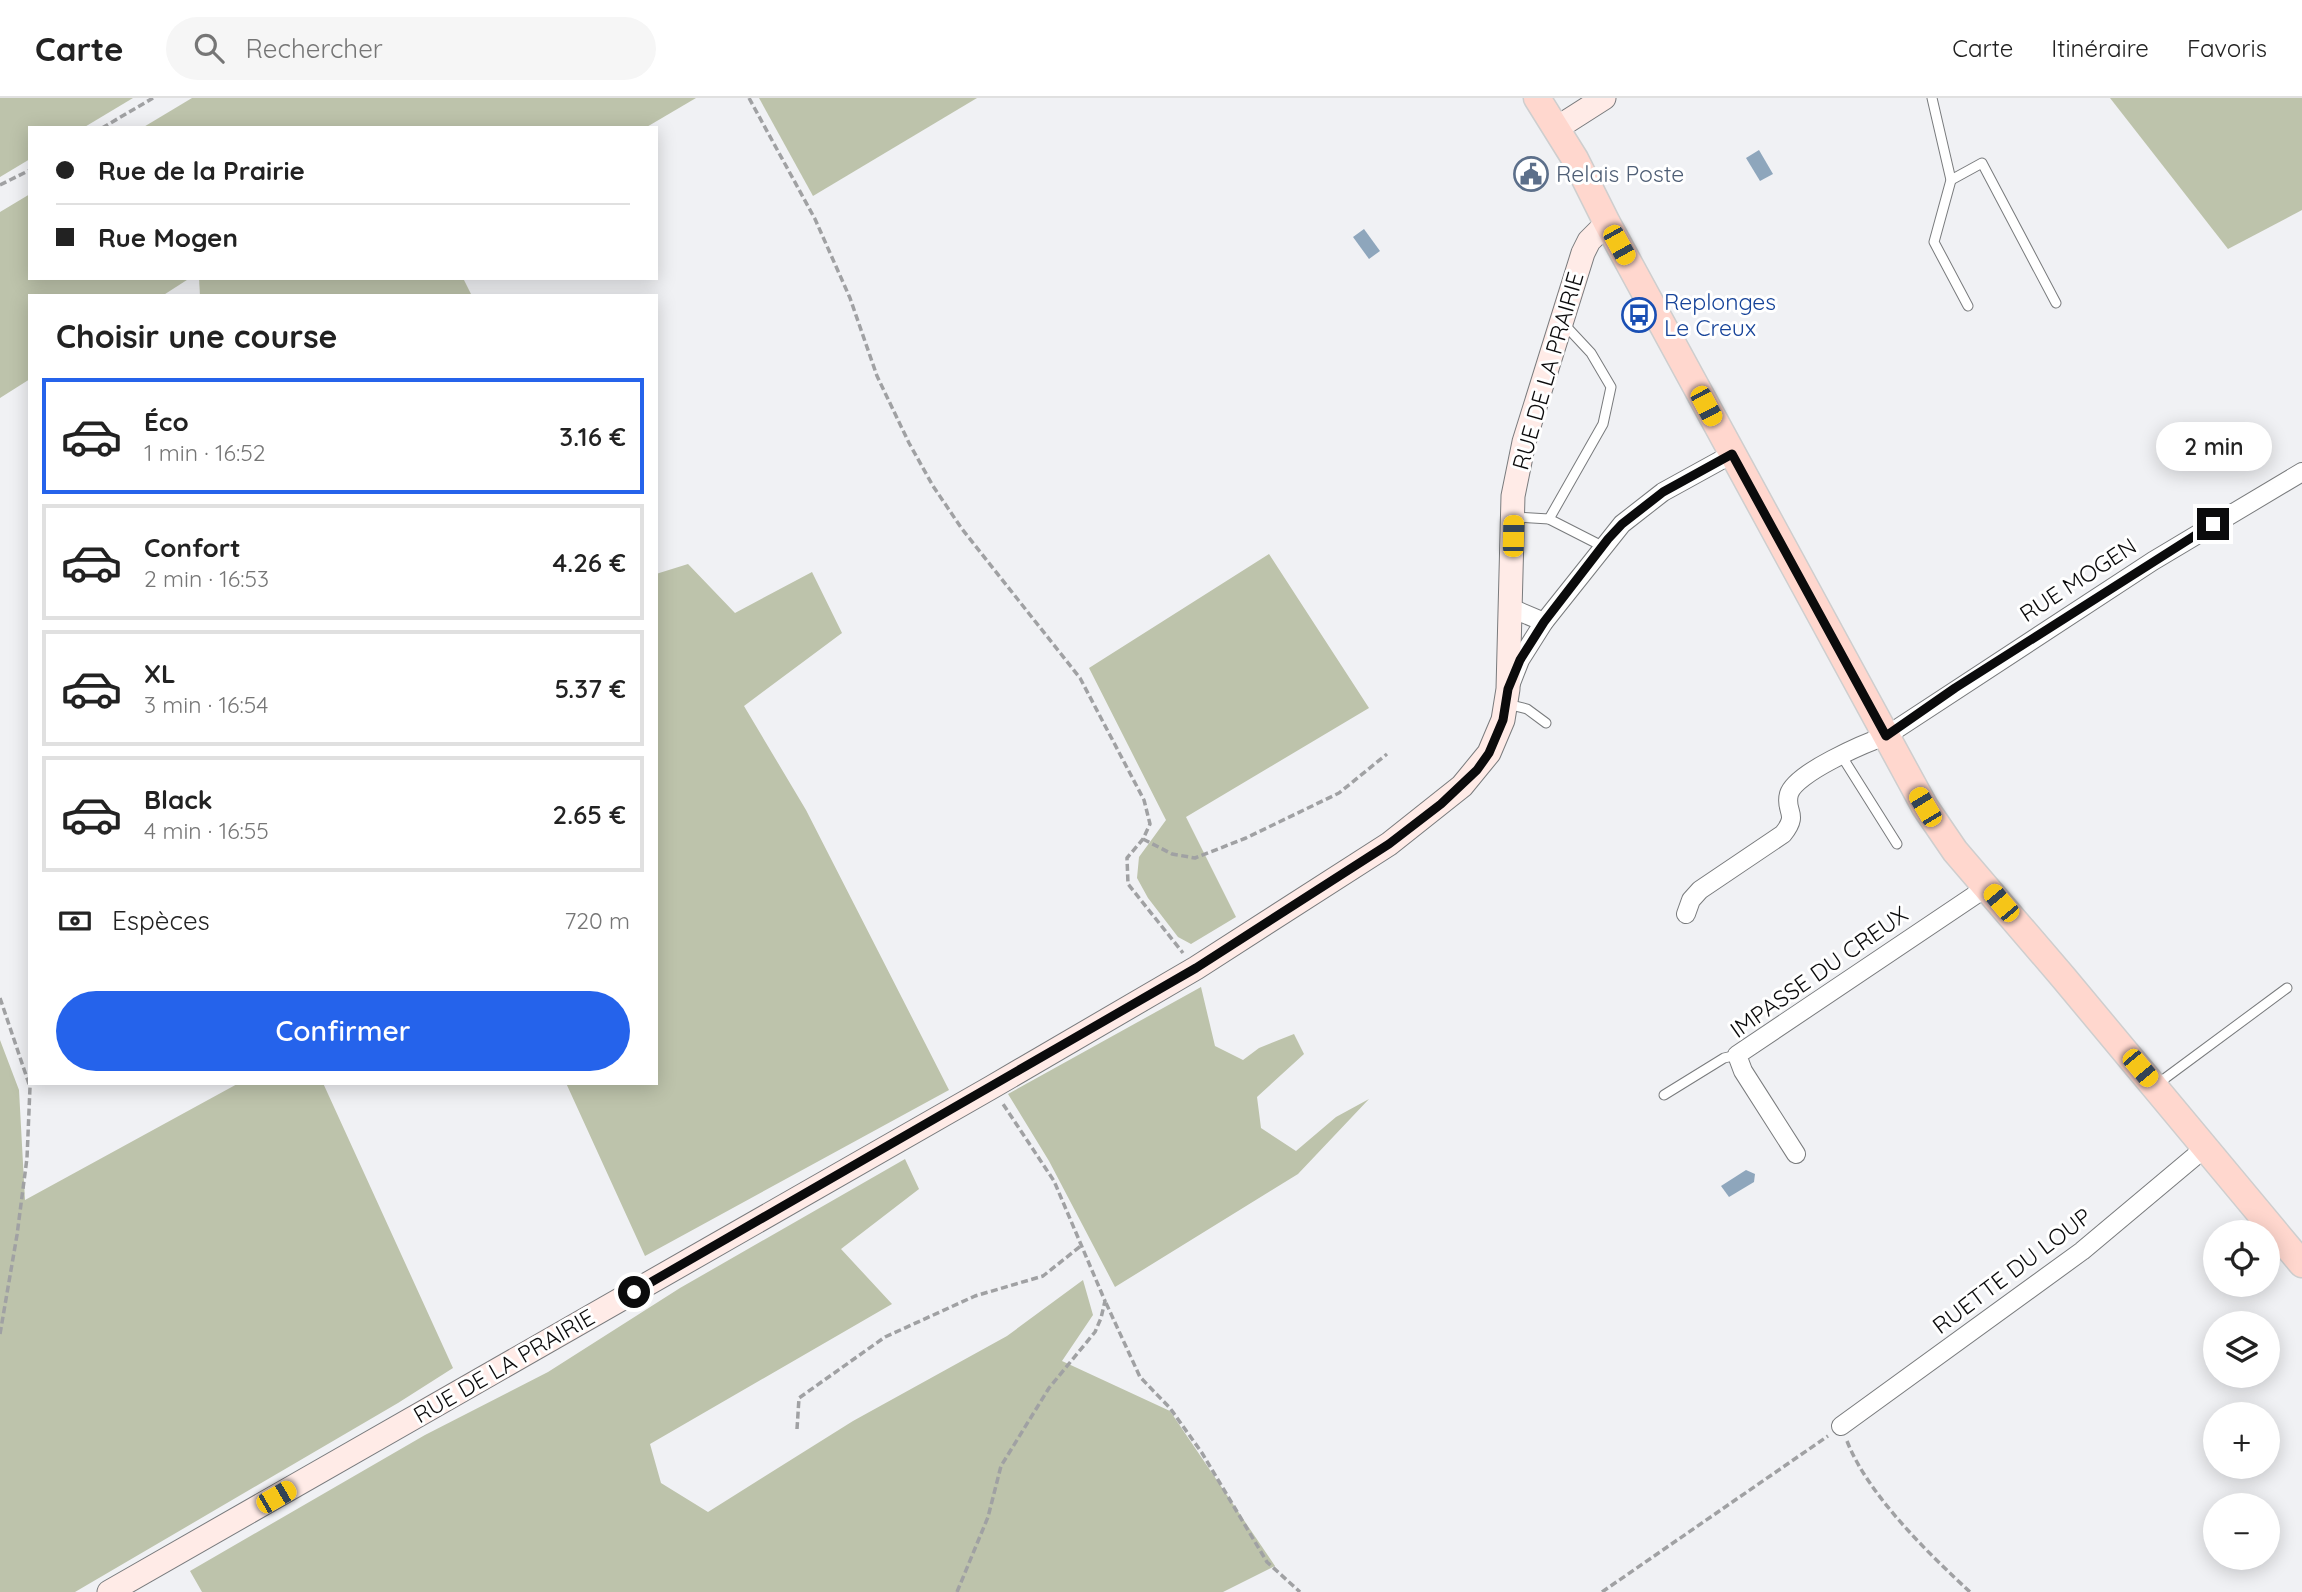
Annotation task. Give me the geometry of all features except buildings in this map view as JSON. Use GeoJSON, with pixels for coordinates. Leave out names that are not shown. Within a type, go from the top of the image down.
{"type":"FeatureCollection","features":[{"type":"Feature","properties":{"kind":"main road"},"geometry":{"type":"LineString","coordinates":[[1537,98],[1575,159],[1607,223],[1925,807],[1955,851],[2302,1264]]}},
{"type":"Feature","properties":{"kind":"street"},"geometry":{"type":"LineString","coordinates":[[1557,128],[1604,98]]}},
{"type":"Feature","properties":{"kind":"street","name":"RUE DE LA PRAIRIE"},"geometry":{"type":"LineString","coordinates":[[109,1592],[1196,968],[1389,844],[1441,804],[1477,770],[1489,753],[1503,720],[1507,696],[1511,608],[1513,496],[1524,442],[1583,253],[1589,241],[1607,223]]}},
{"type":"Feature","properties":{"kind":"street"},"geometry":{"type":"LineString","coordinates":[[1507,696],[1520,660],[1544,622],[1622,524],[1645,504],[1691,475],[1732,454]]}},
{"type":"Feature","properties":{"kind":"street","name":"RUE MOGEN"},"geometry":{"type":"LineString","coordinates":[[1686,914],[1691,900],[1700,890],[1783,834],[1790,825],[1792,815],[1788,800],[1790,791],[1797,783],[1841,755],[1886,736],[1955,688],[2153,561],[2302,472]]}},
{"type":"Feature","properties":{"kind":"street"},"geometry":{"type":"LineString","coordinates":[[1511,608],[1544,622]]}},
{"type":"Feature","properties":{"kind":"street","name":"IMPASSE DU CREUX"},"geometry":{"type":"LineString","coordinates":[[1796,1154],[1743,1071],[1737,1055],[1987,887]]}},
{"type":"Feature","properties":{"kind":"street","name":"RUETTE DU LOUP"},"geometry":{"type":"LineString","coordinates":[[1841,1426],[2082,1251],[2161,1188],[2206,1147]]}},
{"type":"Feature","properties":{"kind":"lane"},"geometry":{"type":"LineString","coordinates":[[1932,98],[1951,180],[1934,242],[1968,306]]}},
{"type":"Feature","properties":{"kind":"lane"},"geometry":{"type":"LineString","coordinates":[[1951,180],[1982,163],[2056,303]]}},
{"type":"Feature","properties":{"kind":"lane"},"geometry":{"type":"LineString","coordinates":[[1549,519],[1603,424],[1611,387],[1591,353],[1562,322]]}},
{"type":"Feature","properties":{"kind":"lane"},"geometry":{"type":"LineString","coordinates":[[1513,517],[1549,519],[1602,546]]}},
{"type":"Feature","properties":{"kind":"lane"},"geometry":{"type":"LineString","coordinates":[[1507,696],[1546,723]]}},
{"type":"Feature","properties":{"kind":"lane"},"geometry":{"type":"LineString","coordinates":[[1841,755],[1897,844]]}},
{"type":"Feature","properties":{"kind":"lane"},"geometry":{"type":"LineString","coordinates":[[2155,1087],[2287,988]]}},
{"type":"Feature","properties":{"kind":"lane"},"geometry":{"type":"LineString","coordinates":[[1664,1095],[1724,1058],[1737,1055]]}},
{"type":"Feature","properties":{"kind":"path"},"geometry":{"type":"LineString","coordinates":[[105,126],[153,98]]}},
{"type":"Feature","properties":{"kind":"path"},"geometry":{"type":"LineString","coordinates":[[750,98],[815,219],[850,298],[877,376],[933,486],[962,529],[1080,678],[1144,800],[1150,824],[1143,839],[1127,858],[1128,884],[1196,968]]}},
{"type":"Feature","properties":{"kind":"path"},"geometry":{"type":"LineString","coordinates":[[0,185],[28,171]]}},
{"type":"Feature","properties":{"kind":"path"},"geometry":{"type":"LineString","coordinates":[[1143,839],[1172,854],[1195,858],[1246,838],[1339,793],[1387,754]]}},
{"type":"Feature","properties":{"kind":"path"},"geometry":{"type":"LineString","coordinates":[[0,998],[28,1081]]}},
{"type":"Feature","properties":{"kind":"path"},"geometry":{"type":"LineString","coordinates":[[0,1334],[27,1158],[29,1085]]}},
{"type":"Feature","properties":{"kind":"path"},"geometry":{"type":"LineString","coordinates":[[992,1087],[1054,1181],[1140,1377],[1170,1408],[1202,1453],[1266,1562],[1300,1592]]}},
{"type":"Feature","properties":{"kind":"path"},"geometry":{"type":"LineString","coordinates":[[797,1429],[799,1398],[885,1337],[975,1296],[1043,1276],[1082,1245]]}},
{"type":"Feature","properties":{"kind":"path"},"geometry":{"type":"LineString","coordinates":[[957,1592],[988,1517],[1001,1466],[1049,1388],[1095,1332],[1105,1301]]}},
{"type":"Feature","properties":{"kind":"path"},"geometry":{"type":"LineString","coordinates":[[1602,1592],[1841,1426],[1855,1462],[1892,1510],[1937,1561],[1970,1592]]}},
{"type":"Feature","properties":{"kind":"green space"},"geometry":{"type":"Polygon","coordinates":[[[0,98],[133,98],[86,126],[28,126],[28,160],[0,177],[0,98]]]}},
{"type":"Feature","properties":{"kind":"green space"},"geometry":{"type":"Polygon","coordinates":[[[192,98],[696,98],[648,126],[145,126],[192,98]]]}},
{"type":"Feature","properties":{"kind":"green space"},"geometry":{"type":"Polygon","coordinates":[[[759,98],[977,98],[813,196],[759,98]]]}},
{"type":"Feature","properties":{"kind":"green space"},"geometry":{"type":"Polygon","coordinates":[[[2110,98],[2302,98],[2302,210],[2228,249],[2110,98]]]}},
{"type":"Feature","properties":{"kind":"green space"},"geometry":{"type":"Polygon","coordinates":[[[28,195],[28,280],[187,280],[165,294],[28,294],[28,380],[0,398],[0,212],[28,195]]]}},
{"type":"Feature","properties":{"kind":"green space"},"geometry":{"type":"Polygon","coordinates":[[[199,280],[464,280],[471,294],[200,294],[199,280]]]}},
{"type":"Feature","properties":{"kind":"green space"},"geometry":{"type":"Polygon","coordinates":[[[1269,554],[1369,708],[1186,817],[1236,917],[1191,944],[1178,937],[1148,898],[1137,878],[1139,857],[1166,820],[1089,668],[1269,554]]]}},
{"type":"Feature","properties":{"kind":"green space"},"geometry":{"type":"Polygon","coordinates":[[[688,564],[735,613],[812,572],[842,633],[744,706],[806,810],[949,1090],[645,1256],[567,1085],[658,1085],[658,573],[688,564]]]}},
{"type":"Feature","properties":{"kind":"green space"},"geometry":{"type":"Polygon","coordinates":[[[1201,987],[1215,1046],[1243,1060],[1259,1048],[1294,1034],[1304,1054],[1257,1097],[1261,1128],[1296,1151],[1336,1117],[1369,1099],[1298,1174],[1115,1287],[1049,1161],[1008,1094],[1201,987]]]}},
{"type":"Feature","properties":{"kind":"green space"},"geometry":{"type":"Polygon","coordinates":[[[0,1040],[19,1090],[25,1200],[235,1085],[324,1085],[453,1368],[75,1592],[0,1592],[0,1040]]]}},
{"type":"Feature","properties":{"kind":"green space"},"geometry":{"type":"Polygon","coordinates":[[[905,1159],[919,1189],[841,1249],[892,1304],[650,1444],[661,1483],[708,1512],[853,1421],[1007,1336],[1083,1280],[1093,1315],[1062,1361],[1170,1411],[1275,1566],[1223,1592],[202,1592],[190,1571],[425,1435],[548,1372],[680,1288],[905,1159]]]}},
{"type":"Feature","properties":{"kind":"water"},"geometry":{"type":"Polygon","coordinates":[[[1759,150],[1773,174],[1760,181],[1746,158],[1759,150]]]}},
{"type":"Feature","properties":{"kind":"water"},"geometry":{"type":"Polygon","coordinates":[[[1364,229],[1380,251],[1369,259],[1353,237],[1364,229]]]}},
{"type":"Feature","properties":{"kind":"water"},"geometry":{"type":"Polygon","coordinates":[[[1746,1170],[1755,1174],[1754,1182],[1729,1197],[1721,1186],[1746,1170]]]}},
{"type":"Feature","properties":{"kind":"place","name":"Relais Poste"},"geometry":{"type":"Point","coordinates":[1531,174]}},
{"type":"Feature","properties":{"kind":"place","name":"Replonges Le Creux"},"geometry":{"type":"Point","coordinates":[1639,315]}},
{"type":"Feature","properties":{"kind":"route"},"geometry":{"type":"LineString","coordinates":[[634,1292],[1196,968],[1389,844],[1441,804],[1477,770],[1497,737],[1508,689],[1520,660],[1544,622],[1608,539],[1645,504],[1691,475],[1732,454],[1886,736],[1955,688],[2213,524]]}}]}
